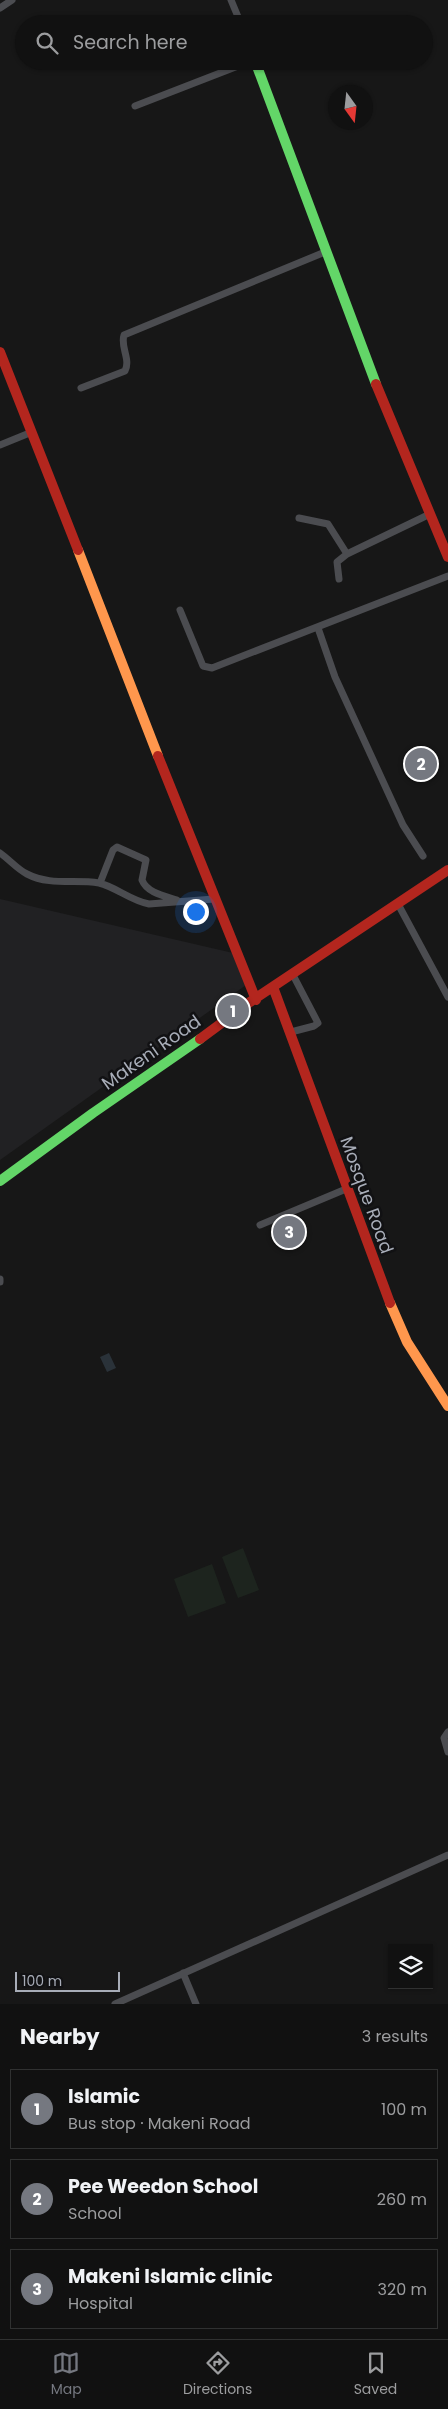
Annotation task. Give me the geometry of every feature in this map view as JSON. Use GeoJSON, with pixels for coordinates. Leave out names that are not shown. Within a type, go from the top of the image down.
{"type":"FeatureCollection","features":[{"type":"Feature","properties":{"kind":"street"},"geometry":{"type":"LineString","coordinates":[[0,8],[12,0]]}},
{"type":"Feature","properties":{"kind":"street"},"geometry":{"type":"LineString","coordinates":[[231,0],[237,15]]}},
{"type":"Feature","properties":{"kind":"street"},"geometry":{"type":"LineString","coordinates":[[135,106],[228,70]]}},
{"type":"Feature","properties":{"kind":"street"},"geometry":{"type":"LineString","coordinates":[[259,70],[325,252],[378,389],[448,557]]}},
{"type":"Feature","properties":{"kind":"street"},"geometry":{"type":"LineString","coordinates":[[81,388],[125,371],[128,364],[122,342],[124,335],[325,252]]}},
{"type":"Feature","properties":{"kind":"street"},"geometry":{"type":"LineString","coordinates":[[0,352],[214,899],[256,1000]]}},
{"type":"Feature","properties":{"kind":"street"},"geometry":{"type":"LineString","coordinates":[[0,445],[32,432]]}},
{"type":"Feature","properties":{"kind":"street"},"geometry":{"type":"LineString","coordinates":[[338,578],[337,562],[347,554],[430,514]]}},
{"type":"Feature","properties":{"kind":"street"},"geometry":{"type":"LineString","coordinates":[[299,518],[325,523],[347,554]]}},
{"type":"Feature","properties":{"kind":"street"},"geometry":{"type":"LineString","coordinates":[[180,610],[203,666],[212,668],[448,576]]}},
{"type":"Feature","properties":{"kind":"street"},"geometry":{"type":"LineString","coordinates":[[318,628],[336,677],[404,825],[423,856]]}},
{"type":"Feature","properties":{"kind":"street"},"geometry":{"type":"LineString","coordinates":[[100,883],[113,850],[117,847],[146,860],[142,880],[151,891],[183,901]]}},
{"type":"Feature","properties":{"kind":"street"},"geometry":{"type":"LineString","coordinates":[[0,853],[18,869],[35,878],[70,883],[100,883],[139,902],[149,904],[214,899]]}},
{"type":"Feature","properties":{"kind":"street","name":"Makeni Road"},"geometry":{"type":"LineString","coordinates":[[0,1180],[274,987],[448,870]]}},
{"type":"Feature","properties":{"kind":"street"},"geometry":{"type":"LineString","coordinates":[[398,904],[448,997]]}},
{"type":"Feature","properties":{"kind":"street"},"geometry":{"type":"LineString","coordinates":[[291,1032],[314,1026],[318,1023],[293,975]]}},
{"type":"Feature","properties":{"kind":"street","name":"Mosque Road"},"geometry":{"type":"LineString","coordinates":[[274,987],[346,1188],[407,1342],[448,1406]]}},
{"type":"Feature","properties":{"kind":"street"},"geometry":{"type":"LineString","coordinates":[[260,1225],[346,1188]]}},
{"type":"Feature","properties":{"kind":"street"},"geometry":{"type":"LineString","coordinates":[[448,1732],[444,1738],[448,1752]]}},
{"type":"Feature","properties":{"kind":"street"},"geometry":{"type":"LineString","coordinates":[[115,2004],[448,1856]]}},
{"type":"Feature","properties":{"kind":"street"},"geometry":{"type":"LineString","coordinates":[[183,1974],[196,2004]]}},
{"type":"Feature","properties":{"kind":"shaded area"},"geometry":{"type":"Polygon","coordinates":[[[0,899],[233,953],[246,985],[0,1160],[0,899]]]}},
{"type":"Feature","properties":{"kind":"shaded area"},"geometry":{"type":"Polygon","coordinates":[[[109,1353],[116,1368],[107,1372],[100,1357],[109,1353]]]}},
{"type":"Feature","properties":{"kind":"shaded area"},"geometry":{"type":"Polygon","coordinates":[[[243,1548],[259,1590],[238,1598],[222,1557],[243,1548]]]}},
{"type":"Feature","properties":{"kind":"shaded area"},"geometry":{"type":"Polygon","coordinates":[[[212,1564],[226,1603],[188,1617],[174,1579],[212,1564]]]}},
{"type":"Feature","properties":{"kind":"traffic: fast"},"geometry":{"type":"LineString","coordinates":[[258,70],[376,384]]}},
{"type":"Feature","properties":{"kind":"traffic: fast"},"geometry":{"type":"LineString","coordinates":[[0,1181],[93,1113],[200,1039]]}},
{"type":"Feature","properties":{"kind":"traffic: slow"},"geometry":{"type":"LineString","coordinates":[[78,550],[158,756]]}},
{"type":"Feature","properties":{"kind":"traffic: slow"},"geometry":{"type":"LineString","coordinates":[[390,1303],[407,1342],[448,1406]]}},
{"type":"Feature","properties":{"kind":"traffic: jam"},"geometry":{"type":"LineString","coordinates":[[0,352],[78,550]]}},
{"type":"Feature","properties":{"kind":"traffic: jam"},"geometry":{"type":"LineString","coordinates":[[376,384],[448,557]]}},
{"type":"Feature","properties":{"kind":"traffic: jam"},"geometry":{"type":"LineString","coordinates":[[158,756],[256,1000]]}},
{"type":"Feature","properties":{"kind":"traffic: jam"},"geometry":{"type":"LineString","coordinates":[[200,1039],[250,1002],[448,870]]}},
{"type":"Feature","properties":{"kind":"traffic: jam"},"geometry":{"type":"LineString","coordinates":[[273,987],[390,1303]]}},
{"type":"Feature","properties":{"kind":"place","name":"Pee Weedon School"},"geometry":{"type":"Point","coordinates":[421,764]}},
{"type":"Feature","properties":{"kind":"place","name":"Islamic"},"geometry":{"type":"Point","coordinates":[233,1011]}},
{"type":"Feature","properties":{"kind":"place","name":"Makeni Islamic clinic"},"geometry":{"type":"Point","coordinates":[289,1232]}}]}
